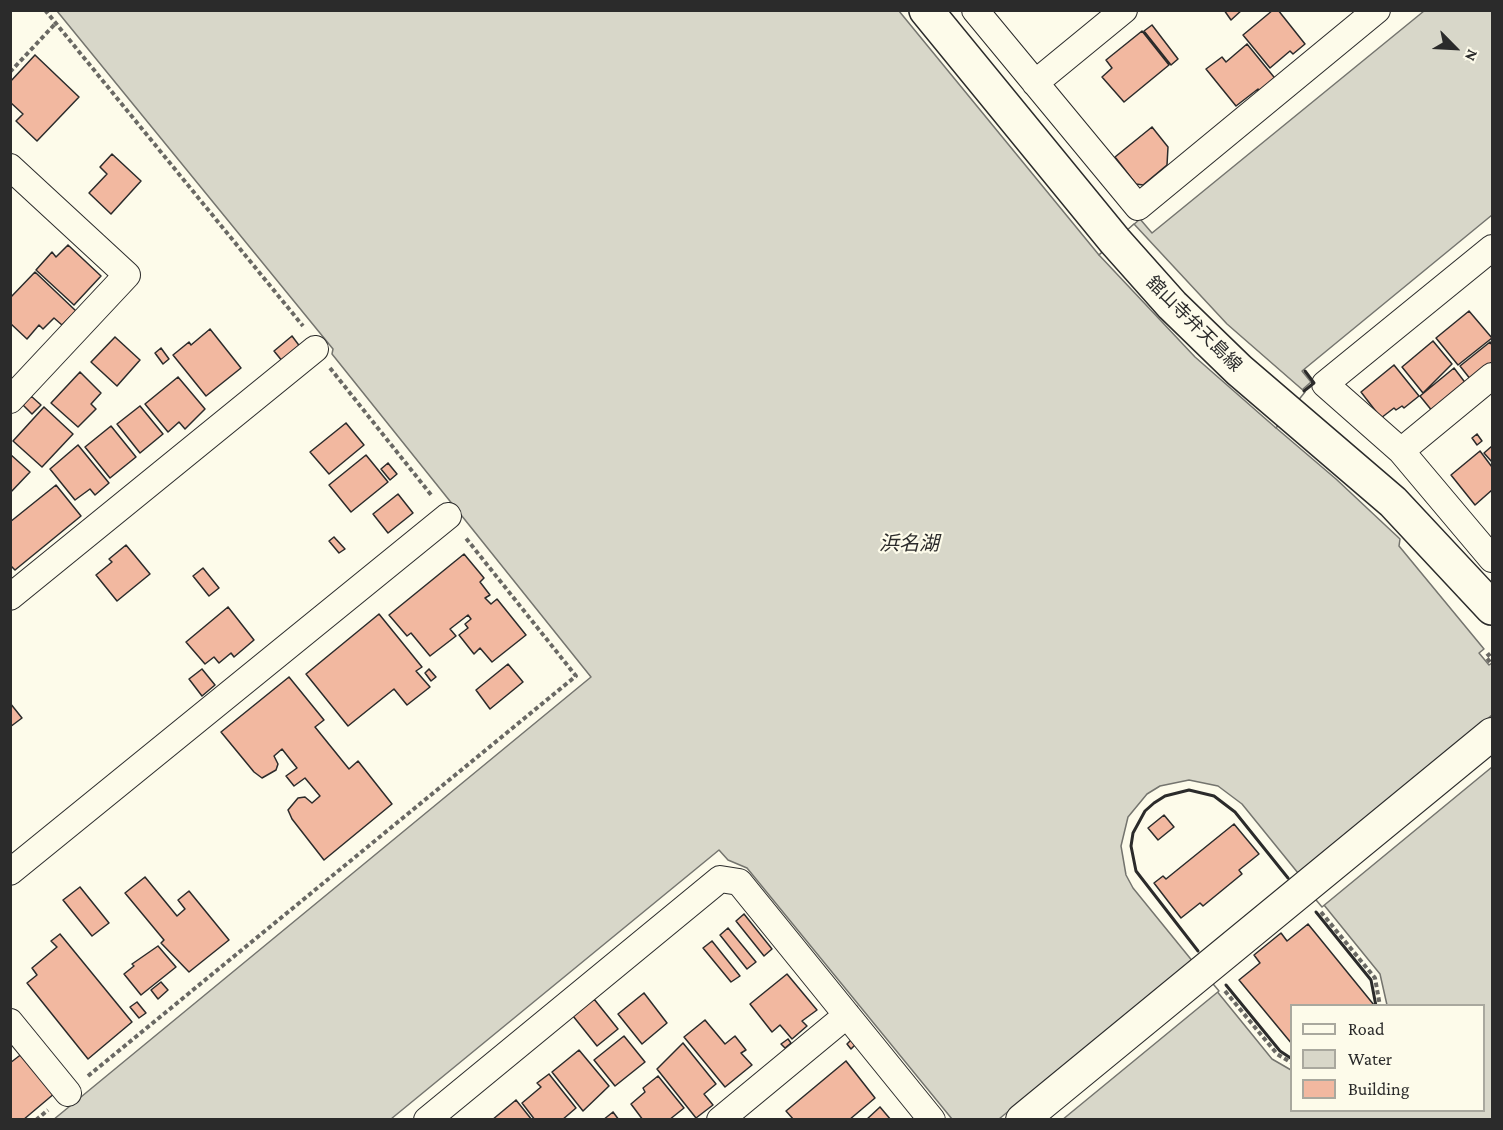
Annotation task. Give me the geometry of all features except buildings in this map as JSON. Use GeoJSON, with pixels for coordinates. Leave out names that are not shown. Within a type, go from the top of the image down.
{"type":"FeatureCollection","features":[{"type":"Feature","properties":{"kind":"main road","name":"舘山寺弁天島線"},"geometry":{"type":"LineString","coordinates":[[926,10],[1115,241],[1210,342],[1393,502],[1492,608]]}},
{"type":"Feature","properties":{"kind":"street"},"geometry":{"type":"LineString","coordinates":[[975,10],[1138,207],[1377,10]]}},
{"type":"Feature","properties":{"kind":"street"},"geometry":{"type":"LineString","coordinates":[[1035,83],[1124,10]]}},
{"type":"Feature","properties":{"kind":"street"},"geometry":{"type":"LineString","coordinates":[[10,400],[127,275],[12,172]]}},
{"type":"Feature","properties":{"kind":"street"},"geometry":{"type":"LineString","coordinates":[[1492,248],[1326,384],[1401,451],[1492,559]]}},
{"type":"Feature","properties":{"kind":"street"},"geometry":{"type":"LineString","coordinates":[[10,597],[315,349]]}},
{"type":"Feature","properties":{"kind":"street"},"geometry":{"type":"LineString","coordinates":[[1401,451],[1492,376]]}},
{"type":"Feature","properties":{"kind":"street"},"geometry":{"type":"LineString","coordinates":[[10,872],[448,516]]}},
{"type":"Feature","properties":{"kind":"street"},"geometry":{"type":"LineString","coordinates":[[1022,1119],[1211,977],[1310,896],[1492,734]]}},
{"type":"Feature","properties":{"kind":"street"},"geometry":{"type":"LineString","coordinates":[[427,1119],[720,879],[739,882],[932,1119]]}},
{"type":"Feature","properties":{"kind":"street"},"geometry":{"type":"LineString","coordinates":[[720,1119],[847,1016]]}},
{"type":"Feature","properties":{"kind":"street"},"geometry":{"type":"LineString","coordinates":[[10,1022],[68,1093]]}},
{"type":"Feature","properties":{"kind":"path"},"geometry":{"type":"LineString","coordinates":[[10,72],[56,23]]}},
{"type":"Feature","properties":{"kind":"path"},"geometry":{"type":"LineString","coordinates":[[1490,662],[1486,657],[1492,652]]}},
{"type":"Feature","properties":{"kind":"path"},"geometry":{"type":"LineString","coordinates":[[36,1119],[576,676]]}},
{"type":"Feature","properties":{"kind":"path"},"geometry":{"type":"LineString","coordinates":[[1310,896],[1375,978],[1380,1004]]}},
{"type":"Feature","properties":{"kind":"path"},"geometry":{"type":"LineString","coordinates":[[1211,977],[1277,1054],[1290,1062]]}},
{"type":"Feature","properties":{"kind":"water","name":"浜名湖"},"geometry":{"type":"Polygon","coordinates":[[[57,11],[899,11],[1099,255],[1140,219],[1152,233],[1424,11],[1492,11],[1492,215],[1302,371],[1311,382],[1302,390],[1275,427],[1336,479],[1400,539],[1399,546],[1484,649],[1479,653],[1489,665],[1492,663],[1492,1119],[952,1119],[747,868],[728,860],[719,850],[391,1119],[53,1120],[591,677],[332,354],[333,349],[57,11]],[[1189,780],[1160,786],[1147,794],[1128,817],[1121,846],[1126,875],[1133,888],[1272,1059],[1290,1069],[1290,1112],[1485,1112],[1485,1004],[1387,1004],[1380,974],[1242,804],[1218,786],[1189,780]]]}},
{"type":"Feature","properties":{"kind":"pier"},"geometry":{"type":"Polygon","coordinates":[[[1134,224],[1227,324],[1305,392],[1276,428],[1195,357],[1099,255],[1134,224]]]}},
{"type":"Feature","properties":{"kind":"pier"},"geometry":{"type":"Polygon","coordinates":[[[1492,715],[1492,767],[1322,907],[1296,876],[1492,715]]]}},
{"type":"Feature","properties":{"kind":"pier"},"geometry":{"type":"Polygon","coordinates":[[[1193,960],[1219,991],[1062,1120],[999,1119],[1193,960]]]}},
{"type":"Feature","properties":{"kind":"wall"},"geometry":{"type":"LineString","coordinates":[[1304,391],[1314,383],[1305,371]]}},
{"type":"Feature","properties":{"kind":"wall"},"geometry":{"type":"LineString","coordinates":[[1198,951],[1136,871],[1131,846],[1133,833],[1145,811],[1154,803],[1165,796],[1189,790],[1214,796],[1235,812],[1288,878]]}},
{"type":"Feature","properties":{"kind":"wall"},"geometry":{"type":"LineString","coordinates":[[1316,912],[1371,980],[1376,1004]]}},
{"type":"Feature","properties":{"kind":"wall"},"geometry":{"type":"LineString","coordinates":[[1226,985],[1280,1051],[1290,1058]]}}]}
